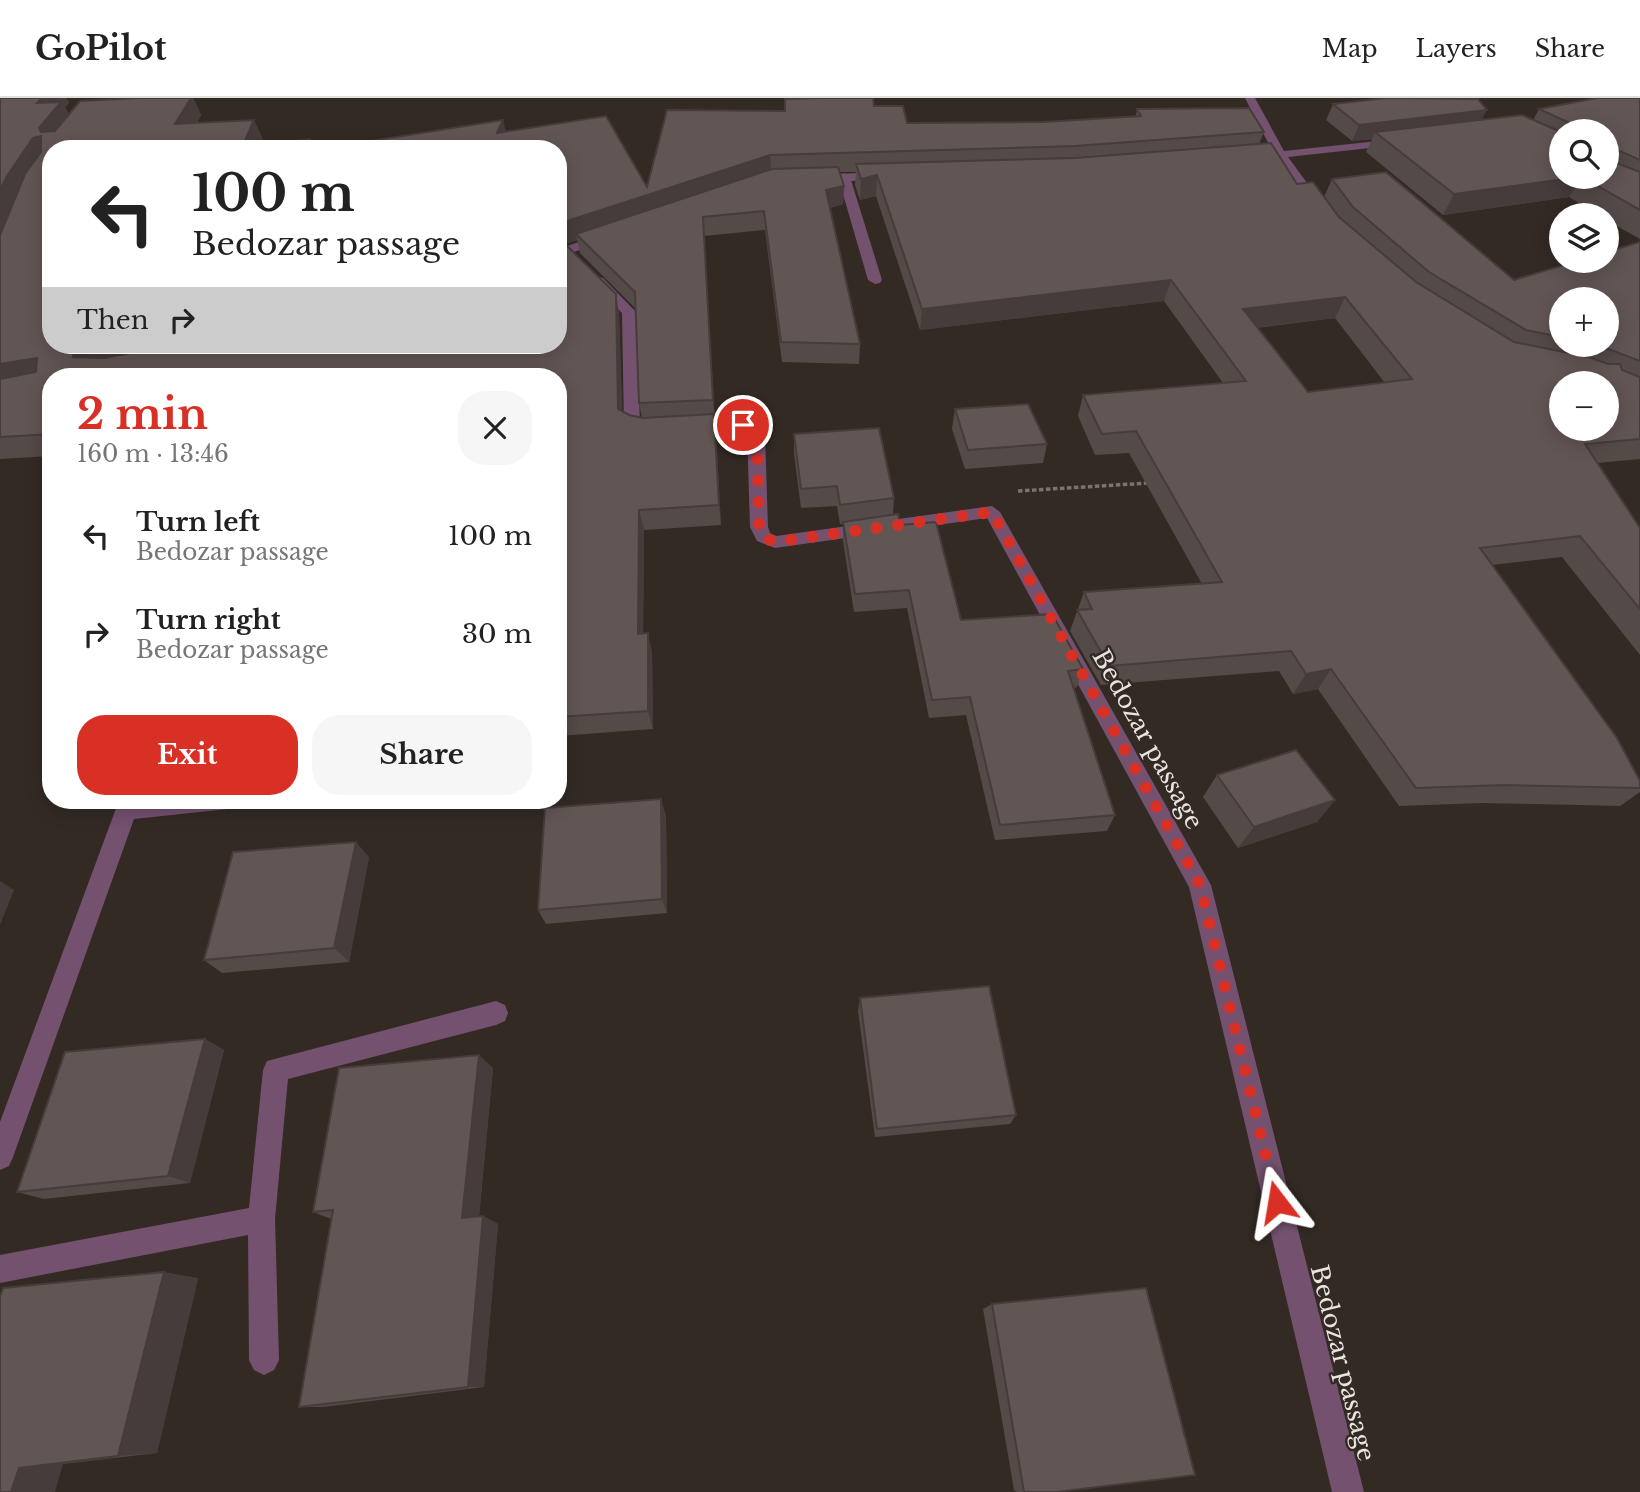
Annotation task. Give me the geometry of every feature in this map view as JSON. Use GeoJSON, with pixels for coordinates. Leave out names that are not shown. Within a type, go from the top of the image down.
{"type":"FeatureCollection","features":[{"type":"Feature","properties":{"kind":"street"},"geometry":{"type":"LineString","coordinates":[[1250,98],[1281,156],[1329,222]]}},
{"type":"Feature","properties":{"kind":"street"},"geometry":{"type":"LineString","coordinates":[[1242,159],[1404,141]]}},
{"type":"Feature","properties":{"kind":"street"},"geometry":{"type":"LineString","coordinates":[[795,180],[898,176]]}},
{"type":"Feature","properties":{"kind":"street"},"geometry":{"type":"LineString","coordinates":[[844,177],[875,280]]}},
{"type":"Feature","properties":{"kind":"street"},"geometry":{"type":"LineString","coordinates":[[567,247],[617,233]]}},
{"type":"Feature","properties":{"kind":"street"},"geometry":{"type":"LineString","coordinates":[[567,255],[629,312],[632,427],[648,432],[743,425],[753,427],[757,434],[759,527],[763,537],[775,542],[992,512]]}},
{"type":"Feature","properties":{"kind":"street","name":"Bedozar passage"},"geometry":{"type":"LineString","coordinates":[[992,512],[1200,885],[1348,1492]]}},
{"type":"Feature","properties":{"kind":"street"},"geometry":{"type":"LineString","coordinates":[[0,1157],[126,811],[145,809]]}},
{"type":"Feature","properties":{"kind":"street"},"geometry":{"type":"LineString","coordinates":[[264,1360],[261,1219],[276,1070],[496,1013]]}},
{"type":"Feature","properties":{"kind":"street"},"geometry":{"type":"LineString","coordinates":[[0,1269],[261,1219]]}},
{"type":"Feature","properties":{"kind":"path"},"geometry":{"type":"LineString","coordinates":[[992,512],[995,492],[1152,482]]}},
{"type":"Feature","properties":{"kind":"building"},"geometry":{"type":"Polygon","coordinates":[[[0,98],[42,98],[37,103],[61,102],[39,128],[41,132],[55,131],[80,101],[191,98],[175,124],[254,120],[245,140],[42,140],[42,354],[104,358],[125,354],[567,354],[567,246],[616,294],[618,409],[643,418],[714,414],[719,505],[639,510],[638,634],[648,633],[648,711],[567,716],[567,368],[42,368],[42,435],[0,437],[0,379],[36,372],[37,358],[0,364],[0,235],[25,174],[41,152],[41,136],[33,138],[0,190],[0,98]]]}},
{"type":"Feature","properties":{"kind":"building"},"geometry":{"type":"Polygon","coordinates":[[[873,98],[874,106],[903,106],[907,123],[1043,122],[1141,116],[1137,109],[1249,108],[1264,132],[1075,146],[770,155],[567,221],[567,140],[377,140],[503,120],[497,133],[606,116],[647,187],[667,110],[785,111],[785,99],[873,98]]]}},
{"type":"Feature","properties":{"kind":"building"},"geometry":{"type":"Polygon","coordinates":[[[1386,98],[1478,99],[1487,110],[1359,125],[1333,104],[1386,98]]]}},
{"type":"Feature","properties":{"kind":"building"},"geometry":{"type":"Polygon","coordinates":[[[1597,98],[1640,98],[1640,160],[1619,152],[1619,119],[1561,119],[1539,109],[1597,98]]]}},
{"type":"Feature","properties":{"kind":"building"},"geometry":{"type":"Polygon","coordinates":[[[1522,115],[1549,127],[1549,181],[1454,194],[1375,132],[1522,115]]]}},
{"type":"Feature","properties":{"kind":"building"},"geometry":{"type":"Polygon","coordinates":[[[1271,143],[1297,184],[1313,182],[1339,217],[1416,282],[1514,342],[1549,349],[1549,357],[1589,357],[1608,364],[1620,364],[1622,370],[1640,377],[1640,439],[1619,441],[1619,371],[1549,371],[1549,441],[1618,441],[1585,444],[1640,528],[1640,609],[1580,536],[1480,548],[1617,738],[1640,781],[1640,788],[1505,785],[1416,788],[1331,669],[1306,674],[1291,651],[1109,666],[1077,610],[1092,609],[1084,592],[1222,582],[1136,431],[1102,434],[1083,395],[1246,381],[1171,280],[922,309],[877,175],[861,179],[856,164],[1075,158],[1271,143]],[[1345,297],[1243,309],[1308,392],[1412,379],[1345,297]]]}},
{"type":"Feature","properties":{"kind":"building"},"geometry":{"type":"Polygon","coordinates":[[[1619,164],[1640,172],[1640,210],[1603,189],[1619,189],[1619,164]]]}},
{"type":"Feature","properties":{"kind":"building"},"geometry":{"type":"Polygon","coordinates":[[[838,167],[844,186],[826,190],[860,344],[781,342],[764,211],[703,217],[713,400],[639,403],[635,292],[576,234],[772,169],[838,167]]]}},
{"type":"Feature","properties":{"kind":"building"},"geometry":{"type":"Polygon","coordinates":[[[1386,172],[1514,280],[1549,269],[1549,273],[1619,273],[1619,248],[1640,242],[1640,361],[1619,353],[1619,287],[1549,287],[1549,335],[1526,330],[1429,272],[1353,207],[1332,179],[1386,172]]]}},
{"type":"Feature","properties":{"kind":"building"},"geometry":{"type":"Polygon","coordinates":[[[1028,404],[1047,444],[968,450],[955,409],[1028,404]]]}},
{"type":"Feature","properties":{"kind":"building"},"geometry":{"type":"Polygon","coordinates":[[[879,428],[894,498],[840,505],[837,486],[801,489],[794,434],[879,428]]]}},
{"type":"Feature","properties":{"kind":"building"},"geometry":{"type":"Polygon","coordinates":[[[898,514],[900,525],[936,522],[961,620],[1052,614],[1083,669],[1068,671],[1115,815],[1000,825],[970,697],[932,700],[909,590],[855,594],[843,522],[898,514]]]}},
{"type":"Feature","properties":{"kind":"building"},"geometry":{"type":"Polygon","coordinates":[[[1296,750],[1335,800],[1254,827],[1217,775],[1296,750]]]}},
{"type":"Feature","properties":{"kind":"building"},"geometry":{"type":"Polygon","coordinates":[[[661,799],[662,899],[538,910],[545,809],[567,809],[567,806],[661,799]]]}},
{"type":"Feature","properties":{"kind":"building"},"geometry":{"type":"Polygon","coordinates":[[[356,842],[334,948],[204,960],[233,852],[356,842]]]}},
{"type":"Feature","properties":{"kind":"building"},"geometry":{"type":"Polygon","coordinates":[[[989,986],[1016,1115],[877,1129],[860,998],[989,986]]]}},
{"type":"Feature","properties":{"kind":"building"},"geometry":{"type":"Polygon","coordinates":[[[205,1039],[168,1176],[17,1192],[65,1052],[205,1039]]]}},
{"type":"Feature","properties":{"kind":"building"},"geometry":{"type":"Polygon","coordinates":[[[479,1055],[462,1218],[483,1216],[468,1387],[299,1407],[333,1210],[313,1212],[339,1068],[479,1055]]]}},
{"type":"Feature","properties":{"kind":"building"},"geometry":{"type":"Polygon","coordinates":[[[164,1272],[118,1456],[19,1468],[11,1492],[0,1492],[0,1297],[3,1288],[164,1272]]]}},
{"type":"Feature","properties":{"kind":"building"},"geometry":{"type":"Polygon","coordinates":[[[1146,1288],[1195,1475],[1057,1492],[1024,1492],[992,1304],[1146,1288]]]}},
{"type":"Feature","properties":{"kind":"route"},"geometry":{"type":"LineString","coordinates":[[743,425],[753,427],[757,434],[759,527],[763,537],[775,542],[992,512],[1200,885],[1277,1202]]}}]}
